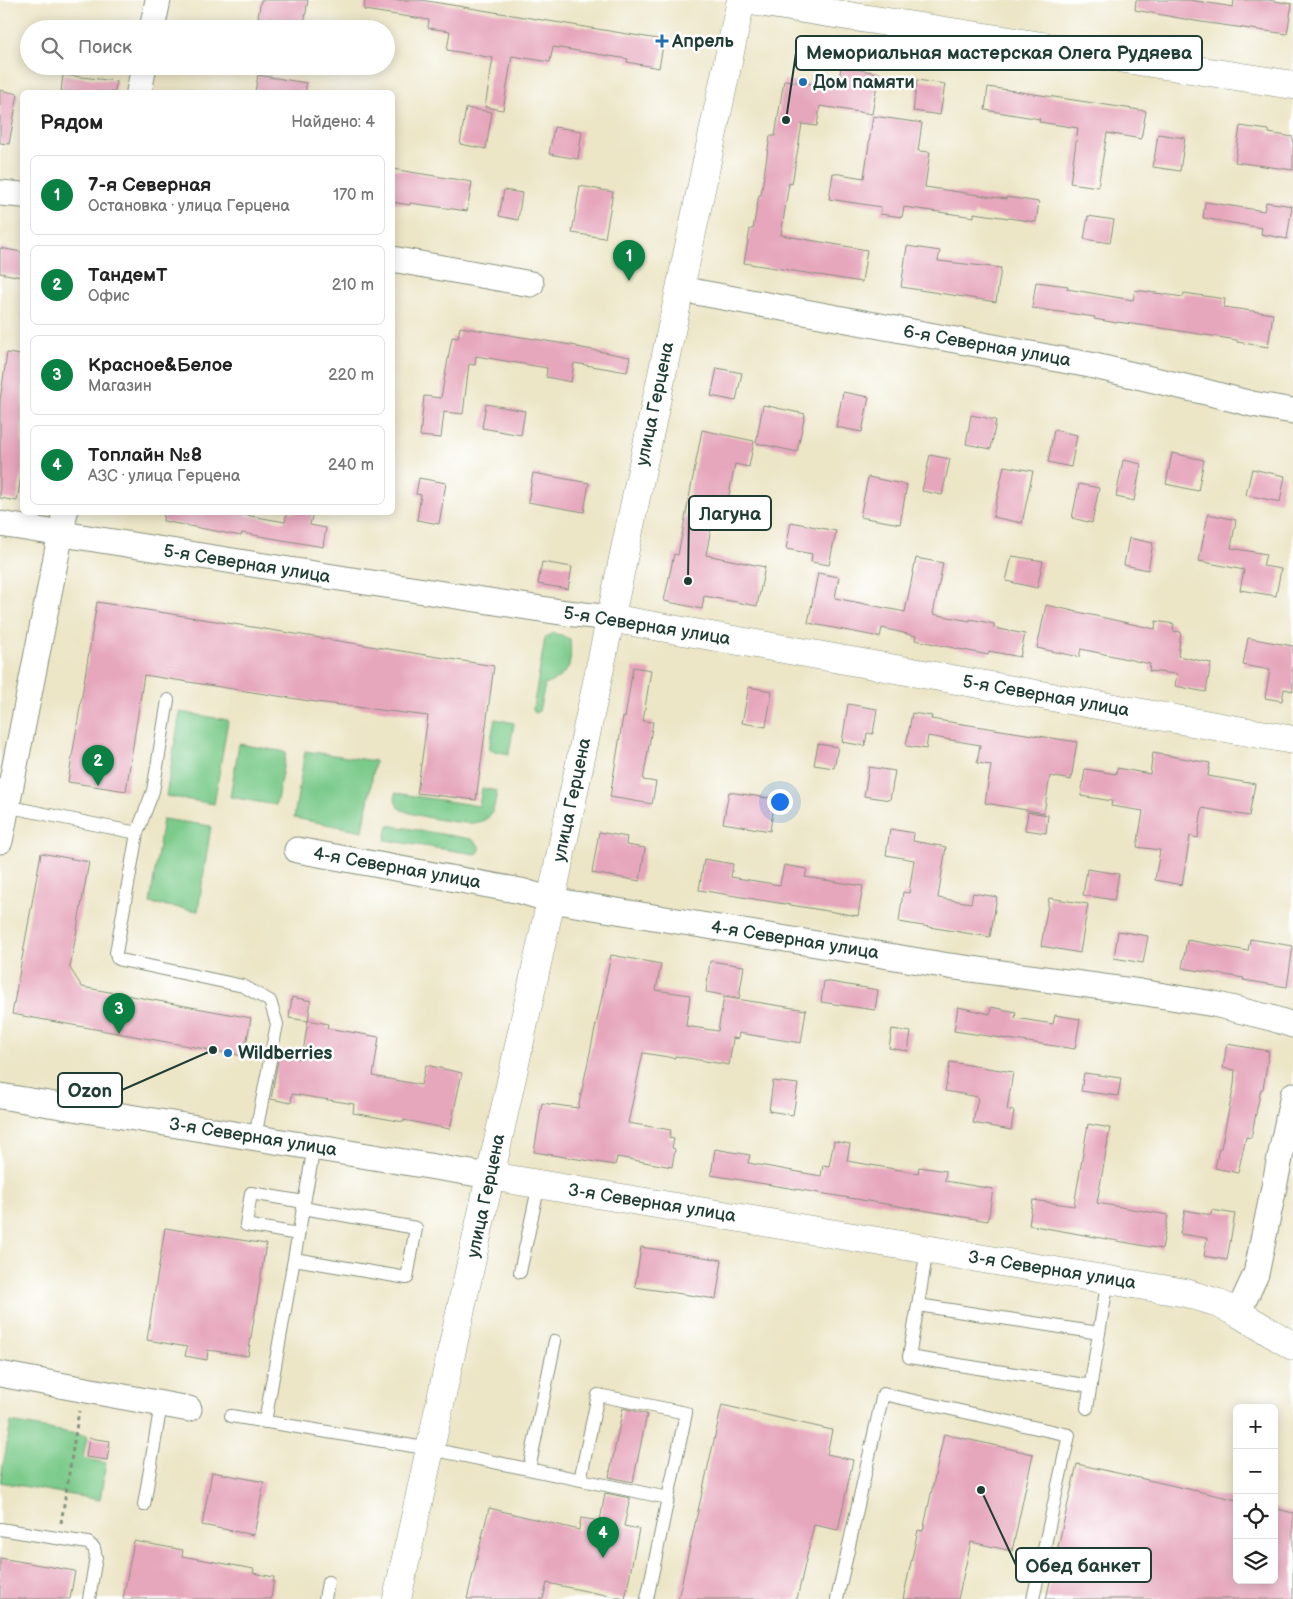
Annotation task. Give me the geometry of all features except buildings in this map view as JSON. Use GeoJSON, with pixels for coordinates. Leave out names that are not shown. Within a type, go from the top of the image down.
{"type":"FeatureCollection","features":[{"type":"Feature","properties":{"kind":"main road","name":"улица Герцена"},"geometry":{"type":"LineString","coordinates":[[397,1599],[551,900],[741,0]]}},
{"type":"Feature","properties":{"kind":"main road"},"geometry":{"type":"LineString","coordinates":[[745,0],[1293,85]]}},
{"type":"Feature","properties":{"kind":"main road","name":"5-я Северная улица"},"geometry":{"type":"LineString","coordinates":[[610,618],[1293,740]]}},
{"type":"Feature","properties":{"kind":"main road","name":"3-я Северная улица"},"geometry":{"type":"LineString","coordinates":[[490,1176],[1186,1293],[1215,1302],[1238,1313],[1293,1346]]}},
{"type":"Feature","properties":{"kind":"street"},"geometry":{"type":"LineString","coordinates":[[154,20],[158,0]]}},
{"type":"Feature","properties":{"kind":"street"},"geometry":{"type":"LineString","coordinates":[[139,90],[142,75]]}},
{"type":"Feature","properties":{"kind":"street"},"geometry":{"type":"LineString","coordinates":[[0,193],[20,195]]}},
{"type":"Feature","properties":{"kind":"street"},"geometry":{"type":"LineString","coordinates":[[395,260],[531,284]]}},
{"type":"Feature","properties":{"kind":"street","name":"6-я Северная улица"},"geometry":{"type":"LineString","coordinates":[[680,289],[1090,365],[1252,404],[1293,410]]}},
{"type":"Feature","properties":{"kind":"street"},"geometry":{"type":"LineString","coordinates":[[0,841],[3,805],[63,523]]}},
{"type":"Feature","properties":{"kind":"street","name":"5-я Северная улица"},"geometry":{"type":"LineString","coordinates":[[0,524],[63,523],[365,582],[610,618]]}},
{"type":"Feature","properties":{"kind":"street","name":"4-я Северная улица"},"geometry":{"type":"LineString","coordinates":[[298,850],[521,891],[551,900],[949,966],[1214,1004],[1293,1025]]}},
{"type":"Feature","properties":{"kind":"street"},"geometry":{"type":"LineString","coordinates":[[1238,1313],[1256,1274],[1293,1095]]}},
{"type":"Feature","properties":{"kind":"street","name":"3-я Северная улица"},"geometry":{"type":"LineString","coordinates":[[0,1096],[490,1176]]}},
{"type":"Feature","properties":{"kind":"street"},"geometry":{"type":"LineString","coordinates":[[0,1374],[189,1408]]}},
{"type":"Feature","properties":{"kind":"lane"},"geometry":{"type":"LineString","coordinates":[[168,700],[153,791],[136,833],[116,953],[117,958],[121,960],[243,986],[270,1000],[277,1024],[255,1137]]}},
{"type":"Feature","properties":{"kind":"lane"},"geometry":{"type":"LineString","coordinates":[[3,805],[136,833]]}},
{"type":"Feature","properties":{"kind":"lane"},"geometry":{"type":"LineString","coordinates":[[265,1422],[314,1147]]}},
{"type":"Feature","properties":{"kind":"lane"},"geometry":{"type":"LineString","coordinates":[[520,1272],[539,1184]]}},
{"type":"Feature","properties":{"kind":"lane"},"geometry":{"type":"LineString","coordinates":[[294,1259],[407,1278],[416,1228],[251,1193],[246,1224],[298,1234]]}},
{"type":"Feature","properties":{"kind":"lane"},"geometry":{"type":"LineString","coordinates":[[927,1249],[910,1357],[1091,1386]]}},
{"type":"Feature","properties":{"kind":"lane"},"geometry":{"type":"LineString","coordinates":[[1087,1408],[1108,1279]]}},
{"type":"Feature","properties":{"kind":"lane"},"geometry":{"type":"LineString","coordinates":[[918,1305],[1099,1333]]}},
{"type":"Feature","properties":{"kind":"lane"},"geometry":{"type":"LineString","coordinates":[[529,1469],[556,1341]]}},
{"type":"Feature","properties":{"kind":"lane"},"geometry":{"type":"LineString","coordinates":[[838,1599],[883,1394],[1069,1435],[1033,1599]]}},
{"type":"Feature","properties":{"kind":"lane"},"geometry":{"type":"LineString","coordinates":[[580,1480],[598,1395],[686,1413],[647,1599]]}},
{"type":"Feature","properties":{"kind":"lane"},"geometry":{"type":"LineString","coordinates":[[144,1505],[161,1404]]}},
{"type":"Feature","properties":{"kind":"lane"},"geometry":{"type":"LineString","coordinates":[[231,1416],[431,1449],[668,1498]]}},
{"type":"Feature","properties":{"kind":"lane"},"geometry":{"type":"LineString","coordinates":[[0,1528],[88,1543],[94,1548],[96,1557],[89,1599]]}},
{"type":"Feature","properties":{"kind":"lane"},"geometry":{"type":"LineString","coordinates":[[325,1599],[328,1582]]}},
{"type":"Feature","properties":{"kind":"path"},"geometry":{"type":"LineString","coordinates":[[58,1538],[83,1389]]}},
{"type":"Feature","properties":{"kind":"green space"},"geometry":{"type":"Polygon","coordinates":[[[554,633],[570,639],[570,663],[560,677],[545,685],[539,711],[535,713],[533,709],[545,638],[554,633]]]}},
{"type":"Feature","properties":{"kind":"green space"},"geometry":{"type":"Polygon","coordinates":[[[180,712],[228,720],[214,804],[166,796],[180,712]]]}},
{"type":"Feature","properties":{"kind":"green space"},"geometry":{"type":"Polygon","coordinates":[[[495,719],[514,723],[509,754],[489,750],[495,719]]]}},
{"type":"Feature","properties":{"kind":"green space"},"geometry":{"type":"Polygon","coordinates":[[[239,744],[286,752],[276,805],[230,797],[239,744]]]}},
{"type":"Feature","properties":{"kind":"green space"},"geometry":{"type":"Polygon","coordinates":[[[305,751],[375,761],[363,831],[294,818],[305,751]]]}},
{"type":"Feature","properties":{"kind":"green space"},"geometry":{"type":"Polygon","coordinates":[[[482,788],[497,791],[495,803],[493,810],[486,819],[475,823],[445,821],[404,811],[399,808],[395,799],[395,793],[479,806],[482,788]]]}},
{"type":"Feature","properties":{"kind":"green space"},"geometry":{"type":"Polygon","coordinates":[[[163,819],[211,826],[198,911],[150,903],[163,819]]]}},
{"type":"Feature","properties":{"kind":"green space"},"geometry":{"type":"Polygon","coordinates":[[[388,825],[471,839],[477,843],[480,849],[475,854],[385,840],[388,825]]]}},
{"type":"Feature","properties":{"kind":"green space"},"geometry":{"type":"Polygon","coordinates":[[[11,1422],[87,1436],[83,1458],[106,1463],[100,1500],[0,1482],[11,1422]]]}},
{"type":"Feature","properties":{"kind":"place","name":"Апрель"},"geometry":{"type":"Point","coordinates":[662,41]}},
{"type":"Feature","properties":{"kind":"place","name":"Дом памяти"},"geometry":{"type":"Point","coordinates":[803,82]}},
{"type":"Feature","properties":{"kind":"place","name":"Мемориальная мастерская Олега Рудяева"},"geometry":{"type":"Point","coordinates":[786,120]}},
{"type":"Feature","properties":{"kind":"place","name":"7-я Северная"},"geometry":{"type":"Point","coordinates":[629,281]}},
{"type":"Feature","properties":{"kind":"place","name":"Лагуна"},"geometry":{"type":"Point","coordinates":[688,581]}},
{"type":"Feature","properties":{"kind":"place","name":"ТандемТ"},"geometry":{"type":"Point","coordinates":[98,786]}},
{"type":"Feature","properties":{"kind":"place","name":"Красное&Белое"},"geometry":{"type":"Point","coordinates":[119,1034]}},
{"type":"Feature","properties":{"kind":"place","name":"Ozon"},"geometry":{"type":"Point","coordinates":[213,1050]}},
{"type":"Feature","properties":{"kind":"place","name":"Wildberries"},"geometry":{"type":"Point","coordinates":[228,1053]}},
{"type":"Feature","properties":{"kind":"place","name":"Обед банкет"},"geometry":{"type":"Point","coordinates":[981,1490]}},
{"type":"Feature","properties":{"kind":"place","name":"Топлайн №8"},"geometry":{"type":"Point","coordinates":[603,1558]}}]}
